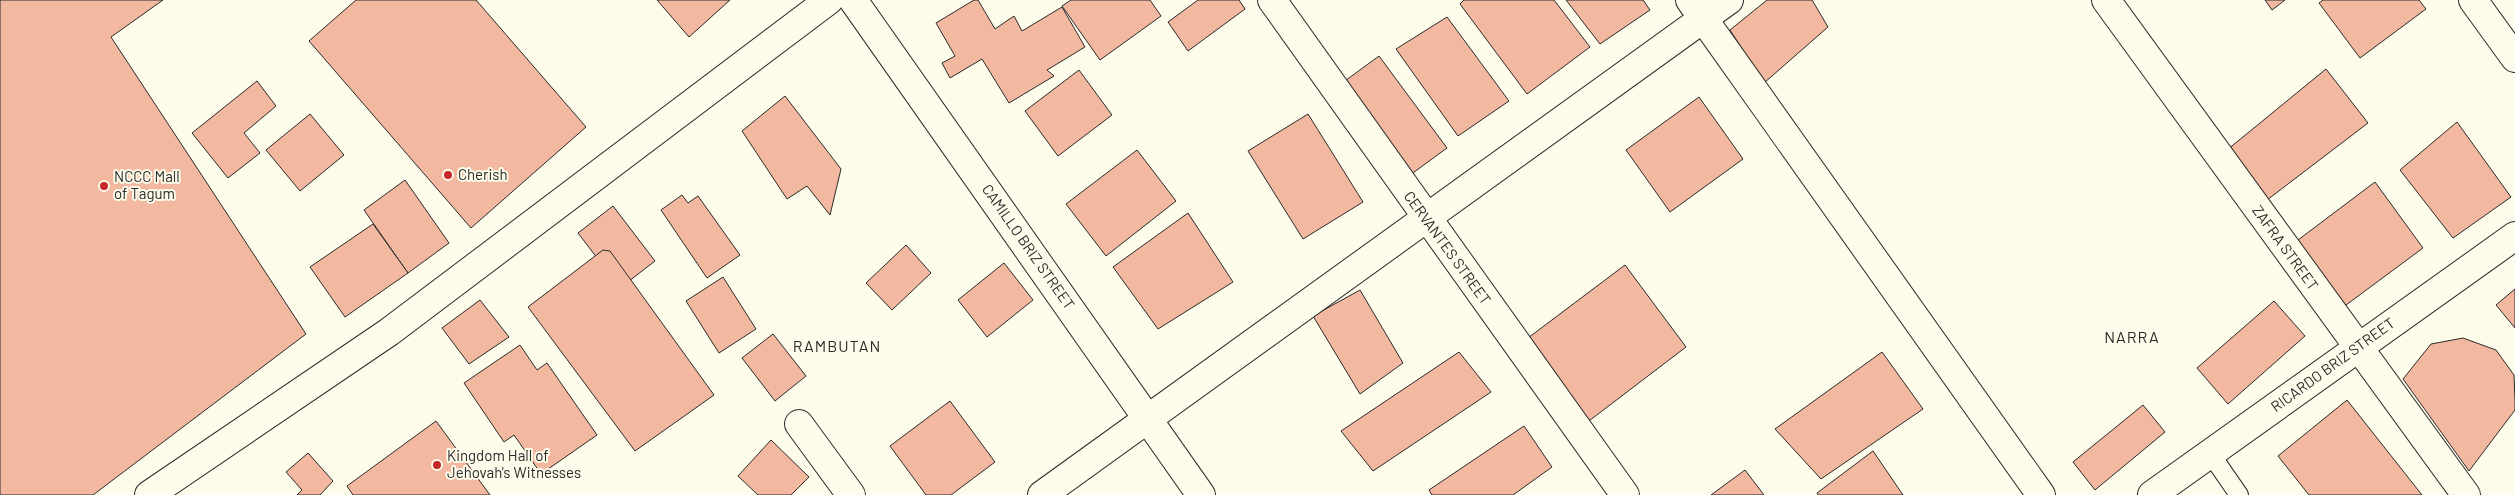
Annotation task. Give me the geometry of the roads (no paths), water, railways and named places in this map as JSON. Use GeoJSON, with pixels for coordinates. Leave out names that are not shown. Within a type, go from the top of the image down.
{"type":"FeatureCollection","features":[{"type":"Feature","properties":{"kind":"street"},"geometry":{"type":"LineString","coordinates":[[149,495],[389,332],[829,0]]}},
{"type":"Feature","properties":{"kind":"street","name":"CAMILLO BRIZ STREET"},"geometry":{"type":"LineString","coordinates":[[853,0],[1149,418],[1201,495]]}},
{"type":"Feature","properties":{"kind":"street","name":"CERVANTES STREET"},"geometry":{"type":"LineString","coordinates":[[1272,0],[1625,495]]}},
{"type":"Feature","properties":{"kind":"street"},"geometry":{"type":"LineString","coordinates":[[1042,495],[1426,218],[1697,9],[1729,0]]}},
{"type":"Feature","properties":{"kind":"street","name":"ZAFRA STREET"},"geometry":{"type":"LineString","coordinates":[[2106,0],[2466,495]]}},
{"type":"Feature","properties":{"kind":"street"},"geometry":{"type":"LineString","coordinates":[[2473,0],[2515,58]]}},
{"type":"Feature","properties":{"kind":"street"},"geometry":{"type":"LineString","coordinates":[[1697,9],[2041,495]]}},
{"type":"Feature","properties":{"kind":"street","name":"RICARDO BRIZ STREET"},"geometry":{"type":"LineString","coordinates":[[2152,495],[2515,236]]}},
{"type":"Feature","properties":{"kind":"street"},"geometry":{"type":"LineString","coordinates":[[798,424],[851,495]]}},
{"type":"Feature","properties":{"kind":"lane"},"geometry":{"type":"LineString","coordinates":[[2210,454],[2239,495]]}},
{"type":"Feature","properties":{"kind":"place","name":"Cherish"},"geometry":{"type":"Point","coordinates":[448,175]}},
{"type":"Feature","properties":{"kind":"place","name":"NCCC Mall of Tagum"},"geometry":{"type":"Point","coordinates":[104,186]}},
{"type":"Feature","properties":{"kind":"place","name":"Kingdom Hall of Jehovah's Witnesses"},"geometry":{"type":"Point","coordinates":[437,465]}},
{"type":"Feature","properties":{"kind":"district","name":"NARRA"},"geometry":{"type":"Point","coordinates":[2132,337]}},
{"type":"Feature","properties":{"kind":"district","name":"RAMBUTAN"},"geometry":{"type":"Point","coordinates":[837,346]}}]}
